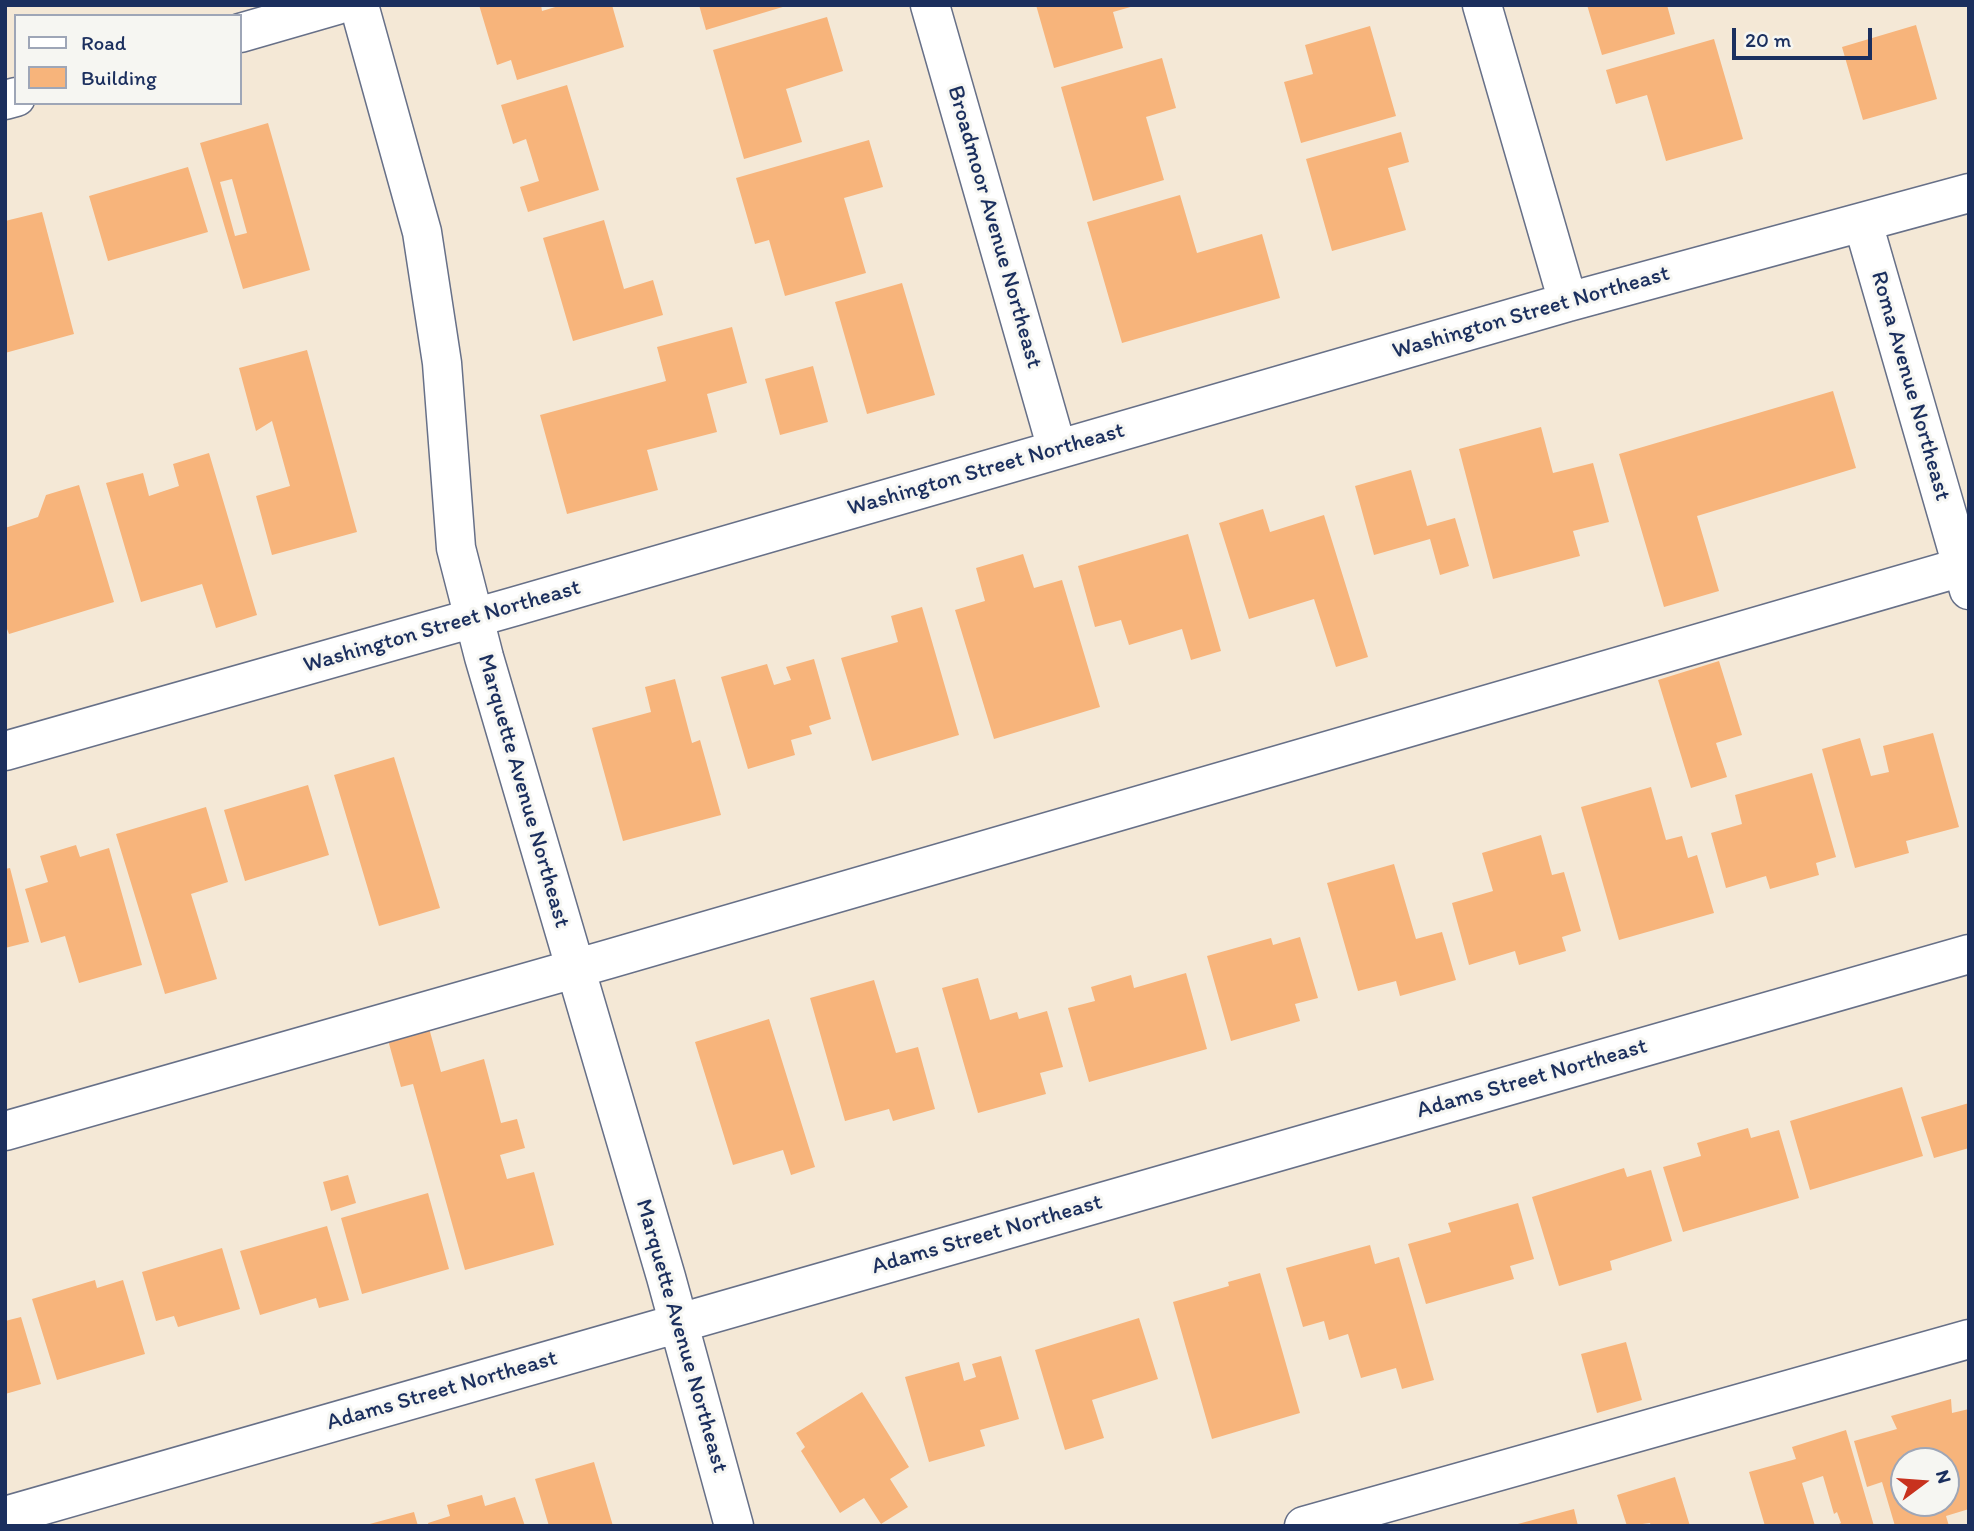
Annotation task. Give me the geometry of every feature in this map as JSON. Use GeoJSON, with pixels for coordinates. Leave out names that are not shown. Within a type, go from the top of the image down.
{"type":"FeatureCollection","features":[{"type":"Feature","properties":{"kind":"street"},"geometry":{"type":"LineString","coordinates":[[242,32],[337,5]]}},
{"type":"Feature","properties":{"kind":"street","name":"Marquette Avenue Northeast"},"geometry":{"type":"LineString","coordinates":[[359,5],[422,232],[442,363],[456,548],[473,619],[679,1323],[734,1526]]}},
{"type":"Feature","properties":{"kind":"street","name":"Broadmoor Avenue Northeast"},"geometry":{"type":"LineString","coordinates":[[930,5],[1057,449]]}},
{"type":"Feature","properties":{"kind":"street"},"geometry":{"type":"LineString","coordinates":[[1482,5],[1568,302]]}},
{"type":"Feature","properties":{"kind":"street","name":"Washington Street Northeast"},"geometry":{"type":"LineString","coordinates":[[5,751],[473,619],[1568,302],[1969,193]]}},
{"type":"Feature","properties":{"kind":"street","name":"Roma Avenue Northeast"},"geometry":{"type":"LineString","coordinates":[[1863,223],[1967,574]]}},
{"type":"Feature","properties":{"kind":"street"},"geometry":{"type":"LineString","coordinates":[[5,1131],[1967,574]]}},
{"type":"Feature","properties":{"kind":"street","name":"Adams Street Northeast"},"geometry":{"type":"LineString","coordinates":[[5,1516],[1969,954]]}},
{"type":"Feature","properties":{"kind":"street"},"geometry":{"type":"LineString","coordinates":[[1304,1526],[1969,1339]]}},
{"type":"Feature","properties":{"kind":"building"},"geometry":{"type":"Polygon","coordinates":[[[479,5],[541,5],[542,11],[562,5],[612,5],[624,47],[517,80],[511,60],[497,65],[479,5]]]}},
{"type":"Feature","properties":{"kind":"building"},"geometry":{"type":"Polygon","coordinates":[[[699,5],[786,5],[786,6],[706,30],[699,5]]]}},
{"type":"Feature","properties":{"kind":"building"},"geometry":{"type":"Polygon","coordinates":[[[1036,5],[1134,6],[1113,12],[1123,48],[1054,68],[1036,5]]]}},
{"type":"Feature","properties":{"kind":"building"},"geometry":{"type":"Polygon","coordinates":[[[1587,5],[1667,5],[1675,34],[1602,55],[1587,5]]]}},
{"type":"Feature","properties":{"kind":"building"},"geometry":{"type":"Polygon","coordinates":[[[827,17],[843,71],[786,89],[802,142],[744,159],[713,50],[827,17]]]}},
{"type":"Feature","properties":{"kind":"building"},"geometry":{"type":"Polygon","coordinates":[[[1916,25],[1937,99],[1863,120],[1842,47],[1916,25]]]}},
{"type":"Feature","properties":{"kind":"building"},"geometry":{"type":"Polygon","coordinates":[[[1370,26],[1396,116],[1301,143],[1284,82],[1313,74],[1305,45],[1370,26]]]}},
{"type":"Feature","properties":{"kind":"building"},"geometry":{"type":"Polygon","coordinates":[[[1714,39],[1743,139],[1666,161],[1647,95],[1616,104],[1606,70],[1714,39]]]}},
{"type":"Feature","properties":{"kind":"building"},"geometry":{"type":"Polygon","coordinates":[[[1162,58],[1176,108],[1146,117],[1164,180],[1093,201],[1061,87],[1162,58]]]}},
{"type":"Feature","properties":{"kind":"building"},"geometry":{"type":"Polygon","coordinates":[[[567,85],[599,190],[528,212],[520,187],[539,181],[526,139],[513,144],[501,105],[567,85]]]}},
{"type":"Feature","properties":{"kind":"building"},"geometry":{"type":"Polygon","coordinates":[[[268,123],[310,270],[243,289],[200,143],[268,123]],[[232,179],[220,182],[235,236],[247,233],[232,179]]]}},
{"type":"Feature","properties":{"kind":"building"},"geometry":{"type":"Polygon","coordinates":[[[1401,132],[1409,162],[1388,168],[1406,230],[1332,251],[1306,159],[1401,132]]]}},
{"type":"Feature","properties":{"kind":"building"},"geometry":{"type":"Polygon","coordinates":[[[869,140],[883,187],[844,198],[866,273],[785,296],[769,240],[755,244],[736,178],[869,140]]]}},
{"type":"Feature","properties":{"kind":"building"},"geometry":{"type":"Polygon","coordinates":[[[188,167],[208,232],[108,261],[89,196],[188,167]]]}},
{"type":"Feature","properties":{"kind":"building"},"geometry":{"type":"Polygon","coordinates":[[[1180,195],[1197,253],[1262,234],[1280,298],[1122,343],[1087,222],[1180,195]]]}},
{"type":"Feature","properties":{"kind":"building"},"geometry":{"type":"Polygon","coordinates":[[[42,212],[74,334],[5,353],[5,221],[42,212]]]}},
{"type":"Feature","properties":{"kind":"building"},"geometry":{"type":"Polygon","coordinates":[[[604,220],[624,289],[653,280],[663,315],[573,341],[543,238],[604,220]]]}},
{"type":"Feature","properties":{"kind":"building"},"geometry":{"type":"Polygon","coordinates":[[[902,283],[935,395],[867,414],[835,302],[902,283]]]}},
{"type":"Feature","properties":{"kind":"building"},"geometry":{"type":"Polygon","coordinates":[[[732,327],[747,383],[707,394],[717,432],[647,450],[658,490],[567,514],[540,415],[666,381],[657,347],[732,327]]]}},
{"type":"Feature","properties":{"kind":"building"},"geometry":{"type":"Polygon","coordinates":[[[307,350],[357,532],[272,555],[256,496],[290,486],[272,421],[256,431],[239,368],[307,350]]]}},
{"type":"Feature","properties":{"kind":"building"},"geometry":{"type":"Polygon","coordinates":[[[813,366],[828,422],[780,435],[765,379],[813,366]]]}},
{"type":"Feature","properties":{"kind":"building"},"geometry":{"type":"Polygon","coordinates":[[[1833,391],[1856,468],[1697,516],[1719,591],[1664,607],[1619,454],[1833,391]]]}},
{"type":"Feature","properties":{"kind":"building"},"geometry":{"type":"Polygon","coordinates":[[[1541,427],[1553,473],[1593,463],[1609,522],[1573,531],[1580,556],[1493,579],[1459,449],[1541,427]]]}},
{"type":"Feature","properties":{"kind":"building"},"geometry":{"type":"Polygon","coordinates":[[[209,453],[257,615],[216,628],[202,584],[141,602],[106,483],[143,473],[149,496],[179,486],[173,464],[209,453]]]}},
{"type":"Feature","properties":{"kind":"building"},"geometry":{"type":"Polygon","coordinates":[[[1411,470],[1427,526],[1455,518],[1469,566],[1440,575],[1430,539],[1374,555],[1355,486],[1411,470]]]}},
{"type":"Feature","properties":{"kind":"building"},"geometry":{"type":"Polygon","coordinates":[[[79,485],[114,602],[9,634],[5,624],[5,528],[38,517],[46,495],[79,485]]]}},
{"type":"Feature","properties":{"kind":"building"},"geometry":{"type":"Polygon","coordinates":[[[1263,509],[1270,532],[1324,515],[1368,657],[1336,667],[1314,599],[1249,619],[1219,523],[1263,509]]]}},
{"type":"Feature","properties":{"kind":"building"},"geometry":{"type":"Polygon","coordinates":[[[1188,534],[1221,651],[1191,660],[1182,629],[1129,645],[1121,620],[1095,627],[1078,566],[1188,534]]]}},
{"type":"Feature","properties":{"kind":"building"},"geometry":{"type":"Polygon","coordinates":[[[1023,554],[1034,588],[1062,580],[1100,707],[994,739],[955,610],[985,601],[976,568],[1023,554]]]}},
{"type":"Feature","properties":{"kind":"building"},"geometry":{"type":"Polygon","coordinates":[[[922,607],[959,735],[872,761],[841,658],[898,642],[891,616],[922,607]]]}},
{"type":"Feature","properties":{"kind":"building"},"geometry":{"type":"Polygon","coordinates":[[[814,659],[831,719],[809,726],[812,734],[791,740],[795,755],[748,769],[721,677],[767,664],[774,685],[791,680],[786,667],[814,659]]]}},
{"type":"Feature","properties":{"kind":"building"},"geometry":{"type":"Polygon","coordinates":[[[1719,661],[1742,735],[1716,743],[1727,777],[1691,788],[1658,680],[1719,661]]]}},
{"type":"Feature","properties":{"kind":"building"},"geometry":{"type":"Polygon","coordinates":[[[675,679],[692,743],[700,740],[721,815],[623,841],[592,728],[651,712],[645,687],[675,679]]]}},
{"type":"Feature","properties":{"kind":"building"},"geometry":{"type":"Polygon","coordinates":[[[1933,733],[1959,827],[1906,841],[1909,853],[1855,868],[1822,749],[1860,738],[1871,776],[1889,772],[1883,746],[1933,733]]]}},
{"type":"Feature","properties":{"kind":"building"},"geometry":{"type":"Polygon","coordinates":[[[394,757],[440,908],[379,926],[334,775],[394,757]]]}},
{"type":"Feature","properties":{"kind":"building"},"geometry":{"type":"Polygon","coordinates":[[[1812,773],[1836,857],[1816,863],[1819,875],[1770,889],[1766,876],[1726,888],[1711,833],[1742,824],[1735,795],[1812,773]]]}},
{"type":"Feature","properties":{"kind":"building"},"geometry":{"type":"Polygon","coordinates":[[[308,785],[329,855],[245,881],[224,810],[308,785]]]}},
{"type":"Feature","properties":{"kind":"building"},"geometry":{"type":"Polygon","coordinates":[[[1651,787],[1666,840],[1682,836],[1688,858],[1697,855],[1714,913],[1619,940],[1581,807],[1651,787]]]}},
{"type":"Feature","properties":{"kind":"building"},"geometry":{"type":"Polygon","coordinates":[[[206,807],[228,882],[191,894],[217,979],[165,994],[116,834],[206,807]]]}},
{"type":"Feature","properties":{"kind":"building"},"geometry":{"type":"Polygon","coordinates":[[[1541,835],[1552,875],[1564,872],[1581,931],[1562,937],[1566,951],[1519,965],[1515,951],[1469,965],[1452,903],[1493,891],[1482,853],[1541,835]]]}},
{"type":"Feature","properties":{"kind":"building"},"geometry":{"type":"Polygon","coordinates":[[[76,845],[80,857],[109,848],[142,965],[79,983],[65,936],[41,943],[25,889],[48,882],[40,856],[76,845]]]}},
{"type":"Feature","properties":{"kind":"building"},"geometry":{"type":"Polygon","coordinates":[[[1394,864],[1416,939],[1442,932],[1456,980],[1400,996],[1396,981],[1358,991],[1327,883],[1394,864]]]}},
{"type":"Feature","properties":{"kind":"building"},"geometry":{"type":"Polygon","coordinates":[[[10,868],[29,942],[5,948],[5,869],[10,868]]]}},
{"type":"Feature","properties":{"kind":"building"},"geometry":{"type":"Polygon","coordinates":[[[1300,937],[1318,998],[1295,1004],[1300,1021],[1231,1041],[1207,956],[1271,938],[1273,945],[1300,937]]]}},
{"type":"Feature","properties":{"kind":"building"},"geometry":{"type":"Polygon","coordinates":[[[1186,973],[1207,1049],[1089,1082],[1068,1008],[1095,1001],[1091,987],[1131,975],[1134,988],[1186,973]]]}},
{"type":"Feature","properties":{"kind":"building"},"geometry":{"type":"Polygon","coordinates":[[[978,978],[990,1020],[1017,1012],[1019,1019],[1047,1011],[1063,1067],[1040,1073],[1046,1094],[978,1113],[942,988],[978,978]]]}},
{"type":"Feature","properties":{"kind":"building"},"geometry":{"type":"Polygon","coordinates":[[[874,980],[896,1053],[918,1047],[935,1109],[893,1121],[889,1109],[845,1121],[810,998],[874,980]]]}},
{"type":"Feature","properties":{"kind":"building"},"geometry":{"type":"Polygon","coordinates":[[[769,1019],[815,1167],[791,1175],[783,1150],[733,1165],[695,1042],[769,1019]]]}},
{"type":"Feature","properties":{"kind":"building"},"geometry":{"type":"Polygon","coordinates":[[[429,1028],[441,1072],[484,1059],[501,1123],[517,1119],[525,1148],[500,1155],[507,1179],[534,1172],[554,1245],[465,1270],[413,1084],[401,1087],[388,1040],[429,1028]]]}},
{"type":"Feature","properties":{"kind":"building"},"geometry":{"type":"Polygon","coordinates":[[[1902,1087],[1923,1156],[1810,1190],[1790,1121],[1902,1087]]]}},
{"type":"Feature","properties":{"kind":"building"},"geometry":{"type":"Polygon","coordinates":[[[1969,1103],[1969,1148],[1934,1158],[1921,1117],[1969,1103]]]}},
{"type":"Feature","properties":{"kind":"building"},"geometry":{"type":"Polygon","coordinates":[[[1748,1128],[1751,1138],[1779,1130],[1799,1198],[1683,1232],[1663,1167],[1701,1156],[1697,1143],[1748,1128]]]}},
{"type":"Feature","properties":{"kind":"building"},"geometry":{"type":"Polygon","coordinates":[[[1624,1168],[1627,1177],[1651,1170],[1672,1241],[1610,1261],[1612,1270],[1559,1286],[1532,1197],[1624,1168]]]}},
{"type":"Feature","properties":{"kind":"building"},"geometry":{"type":"Polygon","coordinates":[[[348,1175],[356,1203],[331,1211],[323,1182],[348,1175]]]}},
{"type":"Feature","properties":{"kind":"building"},"geometry":{"type":"Polygon","coordinates":[[[428,1193],[449,1269],[362,1294],[341,1218],[428,1193]]]}},
{"type":"Feature","properties":{"kind":"building"},"geometry":{"type":"Polygon","coordinates":[[[1518,1203],[1534,1259],[1510,1266],[1514,1279],[1426,1304],[1408,1244],[1451,1232],[1448,1223],[1518,1203]]]}},
{"type":"Feature","properties":{"kind":"building"},"geometry":{"type":"Polygon","coordinates":[[[327,1226],[349,1300],[319,1308],[316,1298],[260,1315],[240,1251],[327,1226]]]}},
{"type":"Feature","properties":{"kind":"building"},"geometry":{"type":"Polygon","coordinates":[[[1370,1245],[1375,1264],[1399,1257],[1434,1380],[1402,1389],[1396,1368],[1361,1378],[1348,1334],[1329,1340],[1324,1321],[1303,1327],[1286,1268],[1370,1245]]]}},
{"type":"Feature","properties":{"kind":"building"},"geometry":{"type":"Polygon","coordinates":[[[222,1248],[240,1309],[178,1327],[174,1316],[156,1321],[142,1272],[222,1248]]]}},
{"type":"Feature","properties":{"kind":"building"},"geometry":{"type":"Polygon","coordinates":[[[1260,1273],[1300,1413],[1212,1439],[1173,1302],[1229,1286],[1228,1282],[1260,1273]]]}},
{"type":"Feature","properties":{"kind":"building"},"geometry":{"type":"Polygon","coordinates":[[[95,1280],[97,1288],[123,1280],[145,1354],[57,1380],[32,1299],[95,1280]]]}},
{"type":"Feature","properties":{"kind":"building"},"geometry":{"type":"Polygon","coordinates":[[[21,1317],[41,1384],[5,1394],[5,1321],[21,1317]]]}},
{"type":"Feature","properties":{"kind":"building"},"geometry":{"type":"Polygon","coordinates":[[[1139,1318],[1158,1379],[1092,1400],[1104,1438],[1065,1450],[1035,1350],[1139,1318]]]}},
{"type":"Feature","properties":{"kind":"building"},"geometry":{"type":"Polygon","coordinates":[[[1626,1342],[1642,1400],[1597,1413],[1581,1354],[1626,1342]]]}},
{"type":"Feature","properties":{"kind":"building"},"geometry":{"type":"Polygon","coordinates":[[[1001,1356],[1019,1419],[980,1430],[985,1446],[929,1462],[905,1377],[959,1362],[964,1381],[976,1377],[972,1364],[1001,1356]]]}},
{"type":"Feature","properties":{"kind":"building"},"geometry":{"type":"Polygon","coordinates":[[[862,1392],[909,1467],[890,1479],[908,1507],[881,1524],[864,1498],[840,1513],[801,1451],[805,1447],[796,1433],[862,1392]]]}},
{"type":"Feature","properties":{"kind":"building"},"geometry":{"type":"Polygon","coordinates":[[[1951,1399],[1952,1413],[1969,1409],[1969,1509],[1960,1512],[1960,1447],[1890,1447],[1890,1509],[1882,1482],[1867,1487],[1854,1441],[1897,1429],[1891,1416],[1951,1399]]]}},
{"type":"Feature","properties":{"kind":"building"},"geometry":{"type":"Polygon","coordinates":[[[1846,1430],[1874,1526],[1835,1526],[1841,1523],[1837,1512],[1834,1514],[1823,1476],[1802,1483],[1815,1526],[1765,1526],[1749,1472],[1796,1459],[1792,1447],[1846,1430]]]}},
{"type":"Feature","properties":{"kind":"building"},"geometry":{"type":"Polygon","coordinates":[[[594,1462],[613,1526],[549,1526],[535,1479],[594,1462]]]}},
{"type":"Feature","properties":{"kind":"building"},"geometry":{"type":"Polygon","coordinates":[[[1675,1477],[1690,1526],[1651,1526],[1650,1523],[1627,1526],[1617,1495],[1675,1477]]]}},
{"type":"Feature","properties":{"kind":"building"},"geometry":{"type":"Polygon","coordinates":[[[482,1495],[485,1506],[515,1497],[525,1526],[429,1526],[428,1523],[450,1516],[447,1505],[482,1495]]]}},
{"type":"Feature","properties":{"kind":"building"},"geometry":{"type":"Polygon","coordinates":[[[1574,1509],[1578,1526],[1514,1525],[1574,1509]]]}},
{"type":"Feature","properties":{"kind":"building"},"geometry":{"type":"Polygon","coordinates":[[[414,1512],[418,1526],[366,1525],[414,1512]]]}},
{"type":"Feature","properties":{"kind":"building"},"geometry":{"type":"Polygon","coordinates":[[[1892,1517],[1946,1517],[1949,1526],[1895,1526],[1892,1517]]]}}]}
